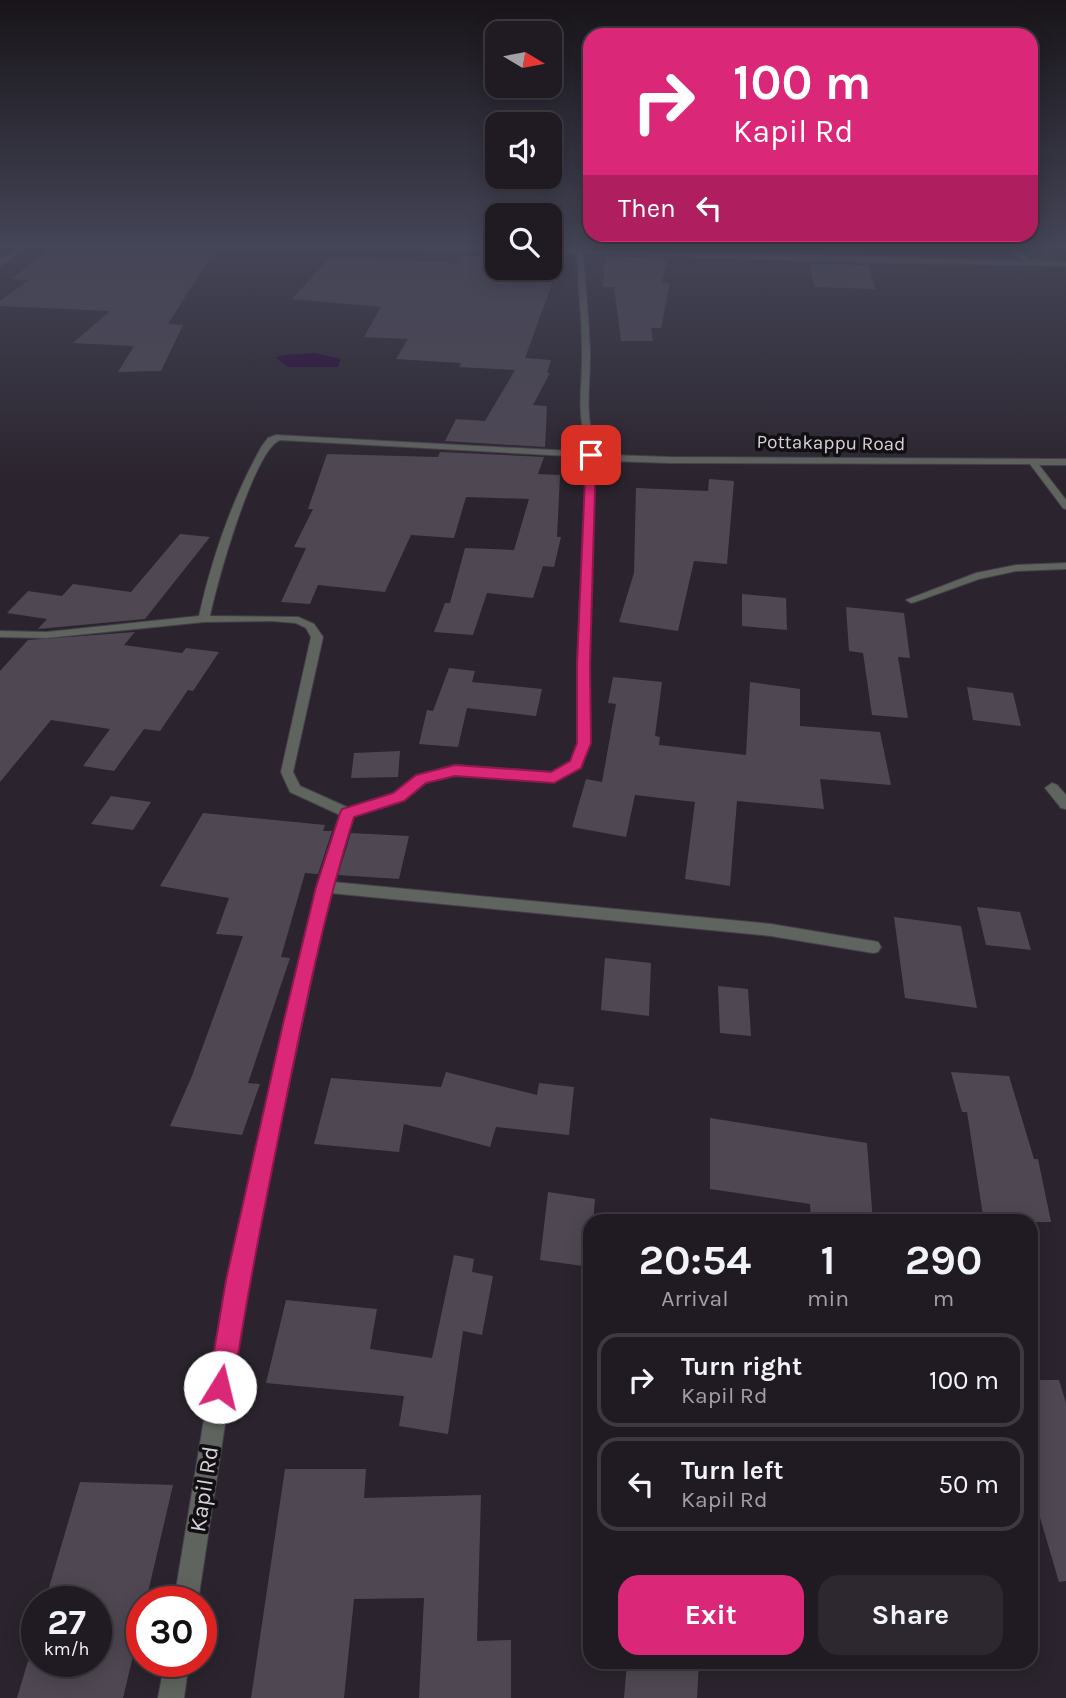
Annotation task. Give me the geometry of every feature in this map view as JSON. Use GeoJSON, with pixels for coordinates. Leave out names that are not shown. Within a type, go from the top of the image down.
{"type":"FeatureCollection","features":[{"type":"Feature","properties":{"kind":"street"},"geometry":{"type":"LineString","coordinates":[[0,634],[47,635],[204,619],[298,620],[310,626],[317,637],[287,772],[295,789],[348,813],[398,797],[421,779],[455,770],[554,778],[576,765],[584,743],[583,664],[594,455],[582,421],[586,354],[584,324]]}},
{"type":"Feature","properties":{"kind":"street","name":"Pottakappu Road"},"geometry":{"type":"LineString","coordinates":[[204,619],[210,588],[234,516],[271,440],[279,437],[351,439],[611,458],[1066,463]]}},
{"type":"Feature","properties":{"kind":"street"},"geometry":{"type":"LineString","coordinates":[[1033,463],[1066,506]]}},
{"type":"Feature","properties":{"kind":"street"},"geometry":{"type":"LineString","coordinates":[[911,600],[976,576],[1016,568],[1066,566]]}},
{"type":"Feature","properties":{"kind":"street"},"geometry":{"type":"LineString","coordinates":[[1052,788],[1066,804]]}},
{"type":"Feature","properties":{"kind":"street","name":"Kapil Rd"},"geometry":{"type":"LineString","coordinates":[[188,1586],[237,1280],[324,887],[348,813]]}},
{"type":"Feature","properties":{"kind":"street"},"geometry":{"type":"LineString","coordinates":[[324,887],[771,930],[873,947]]}},
{"type":"Feature","properties":{"kind":"street"},"geometry":{"type":"LineString","coordinates":[[171,1698],[174,1677]]}},
{"type":"Feature","properties":{"kind":"shaded area"},"geometry":{"type":"Polygon","coordinates":[[[315,353],[341,359],[338,367],[288,367],[276,358],[283,355],[315,353]]]}},
{"type":"Feature","properties":{"kind":"building"},"geometry":{"type":"Polygon","coordinates":[[[95,324],[183,325],[161,371],[118,372],[134,346],[73,343],[95,324]]]}},
{"type":"Feature","properties":{"kind":"building"},"geometry":{"type":"Polygon","coordinates":[[[371,324],[537,324],[525,358],[551,360],[547,373],[550,373],[533,405],[547,406],[545,447],[445,441],[456,419],[485,421],[515,370],[459,367],[461,363],[396,359],[408,339],[364,337],[371,324]]]}},
{"type":"Feature","properties":{"kind":"building"},"geometry":{"type":"Polygon","coordinates":[[[619,324],[662,324],[661,328],[651,328],[653,341],[621,341],[619,324]]]}},
{"type":"Feature","properties":{"kind":"building"},"geometry":{"type":"Polygon","coordinates":[[[440,452],[544,457],[538,474],[560,475],[557,537],[561,537],[554,567],[543,566],[533,598],[487,593],[473,635],[434,632],[445,603],[450,603],[465,548],[514,550],[529,499],[466,497],[454,538],[411,535],[385,592],[318,585],[310,604],[281,602],[306,548],[294,547],[313,509],[308,509],[327,454],[438,457],[440,452]]]}},
{"type":"Feature","properties":{"kind":"building"},"geometry":{"type":"Polygon","coordinates":[[[709,479],[734,481],[727,564],[694,561],[678,631],[619,622],[634,573],[636,488],[708,491],[709,479]]]}},
{"type":"Feature","properties":{"kind":"building"},"geometry":{"type":"Polygon","coordinates":[[[180,534],[210,537],[145,619],[38,629],[47,619],[7,613],[28,591],[62,596],[73,584],[131,592],[180,534]]]}},
{"type":"Feature","properties":{"kind":"building"},"geometry":{"type":"Polygon","coordinates":[[[742,594],[786,598],[787,630],[742,626],[742,594]]]}},
{"type":"Feature","properties":{"kind":"building"},"geometry":{"type":"Polygon","coordinates":[[[846,607],[904,613],[910,658],[898,657],[908,718],[872,715],[863,653],[849,651],[846,607]]]}},
{"type":"Feature","properties":{"kind":"building"},"geometry":{"type":"Polygon","coordinates":[[[135,632],[124,645],[182,653],[186,648],[219,652],[193,691],[188,690],[160,731],[144,729],[114,771],[83,766],[110,729],[51,720],[0,782],[0,671],[28,640],[135,632]]]}},
{"type":"Feature","properties":{"kind":"building"},"geometry":{"type":"Polygon","coordinates":[[[449,668],[475,671],[472,682],[542,689],[536,716],[467,708],[458,747],[419,744],[427,710],[433,711],[449,668]]]}},
{"type":"Feature","properties":{"kind":"building"},"geometry":{"type":"Polygon","coordinates":[[[613,677],[662,682],[655,736],[660,737],[659,745],[746,755],[750,682],[800,689],[800,726],[880,732],[891,785],[820,779],[824,809],[737,801],[730,886],[685,879],[695,802],[635,795],[626,837],[572,827],[586,779],[602,782],[616,704],[608,703],[613,677]]]}},
{"type":"Feature","properties":{"kind":"building"},"geometry":{"type":"Polygon","coordinates":[[[967,687],[1013,693],[1021,726],[973,720],[967,687]]]}},
{"type":"Feature","properties":{"kind":"building"},"geometry":{"type":"Polygon","coordinates":[[[400,751],[398,777],[351,778],[354,753],[400,751]]]}},
{"type":"Feature","properties":{"kind":"building"},"geometry":{"type":"Polygon","coordinates":[[[111,796],[151,802],[133,830],[91,824],[111,796]]]}},
{"type":"Feature","properties":{"kind":"building"},"geometry":{"type":"Polygon","coordinates":[[[203,813],[325,825],[323,831],[332,831],[318,874],[305,873],[281,957],[290,958],[248,1083],[260,1084],[242,1135],[170,1126],[192,1076],[243,936],[216,934],[229,898],[160,886],[203,813]]]}},
{"type":"Feature","properties":{"kind":"building"},"geometry":{"type":"Polygon","coordinates":[[[351,833],[409,836],[399,879],[338,875],[351,833]]]}},
{"type":"Feature","properties":{"kind":"building"},"geometry":{"type":"Polygon","coordinates":[[[977,907],[1020,912],[1031,950],[986,945],[977,907]]]}},
{"type":"Feature","properties":{"kind":"building"},"geometry":{"type":"Polygon","coordinates":[[[894,917],[961,926],[977,1008],[905,998],[894,917]]]}},
{"type":"Feature","properties":{"kind":"building"},"geometry":{"type":"Polygon","coordinates":[[[605,958],[651,963],[649,1016],[601,1010],[605,958]]]}},
{"type":"Feature","properties":{"kind":"building"},"geometry":{"type":"Polygon","coordinates":[[[718,986],[748,989],[751,1036],[720,1033],[718,986]]]}},
{"type":"Feature","properties":{"kind":"building"},"geometry":{"type":"Polygon","coordinates":[[[446,1072],[537,1095],[539,1083],[574,1087],[569,1135],[496,1127],[490,1147],[404,1124],[399,1152],[314,1144],[331,1078],[441,1087],[446,1072]]]}},
{"type":"Feature","properties":{"kind":"building"},"geometry":{"type":"Polygon","coordinates":[[[951,1072],[1009,1076],[1034,1159],[1038,1159],[1051,1222],[1038,1222],[1038,1214],[983,1214],[967,1112],[962,1112],[951,1072]]]}},
{"type":"Feature","properties":{"kind":"building"},"geometry":{"type":"Polygon","coordinates":[[[710,1118],[867,1143],[872,1214],[811,1214],[810,1204],[710,1189],[710,1118]]]}},
{"type":"Feature","properties":{"kind":"building"},"geometry":{"type":"Polygon","coordinates":[[[548,1192],[595,1199],[594,1214],[583,1214],[583,1266],[540,1260],[548,1192]]]}},
{"type":"Feature","properties":{"kind":"building"},"geometry":{"type":"Polygon","coordinates":[[[454,1255],[474,1259],[472,1272],[493,1276],[482,1335],[463,1331],[448,1434],[399,1426],[404,1396],[266,1383],[286,1300],[377,1309],[370,1349],[432,1358],[454,1255]]]}},
{"type":"Feature","properties":{"kind":"building"},"geometry":{"type":"Polygon","coordinates":[[[1038,1380],[1059,1380],[1066,1403],[1066,1581],[1059,1582],[1038,1511],[1038,1380]]]}},
{"type":"Feature","properties":{"kind":"building"},"geometry":{"type":"Polygon","coordinates":[[[285,1469],[366,1469],[364,1498],[481,1495],[477,1641],[511,1640],[511,1698],[419,1698],[424,1598],[354,1599],[344,1698],[251,1698],[285,1469]]]}},
{"type":"Feature","properties":{"kind":"building"},"geometry":{"type":"Polygon","coordinates":[[[80,1482],[173,1485],[149,1586],[126,1586],[128,1677],[123,1698],[17,1698],[23,1677],[112,1677],[112,1586],[49,1586],[80,1482]]]}},
{"type":"Feature","properties":{"kind":"building"},"geometry":{"type":"Polygon","coordinates":[[[626,1669],[699,1669],[697,1698],[624,1698],[626,1669]]]}},
{"type":"Feature","properties":{"kind":"route"},"geometry":{"type":"LineString","coordinates":[[220,1387],[237,1280],[293,1024],[324,887],[341,827],[348,813],[398,797],[421,779],[455,770],[554,778],[576,765],[584,743],[583,664],[591,455]]}}]}
